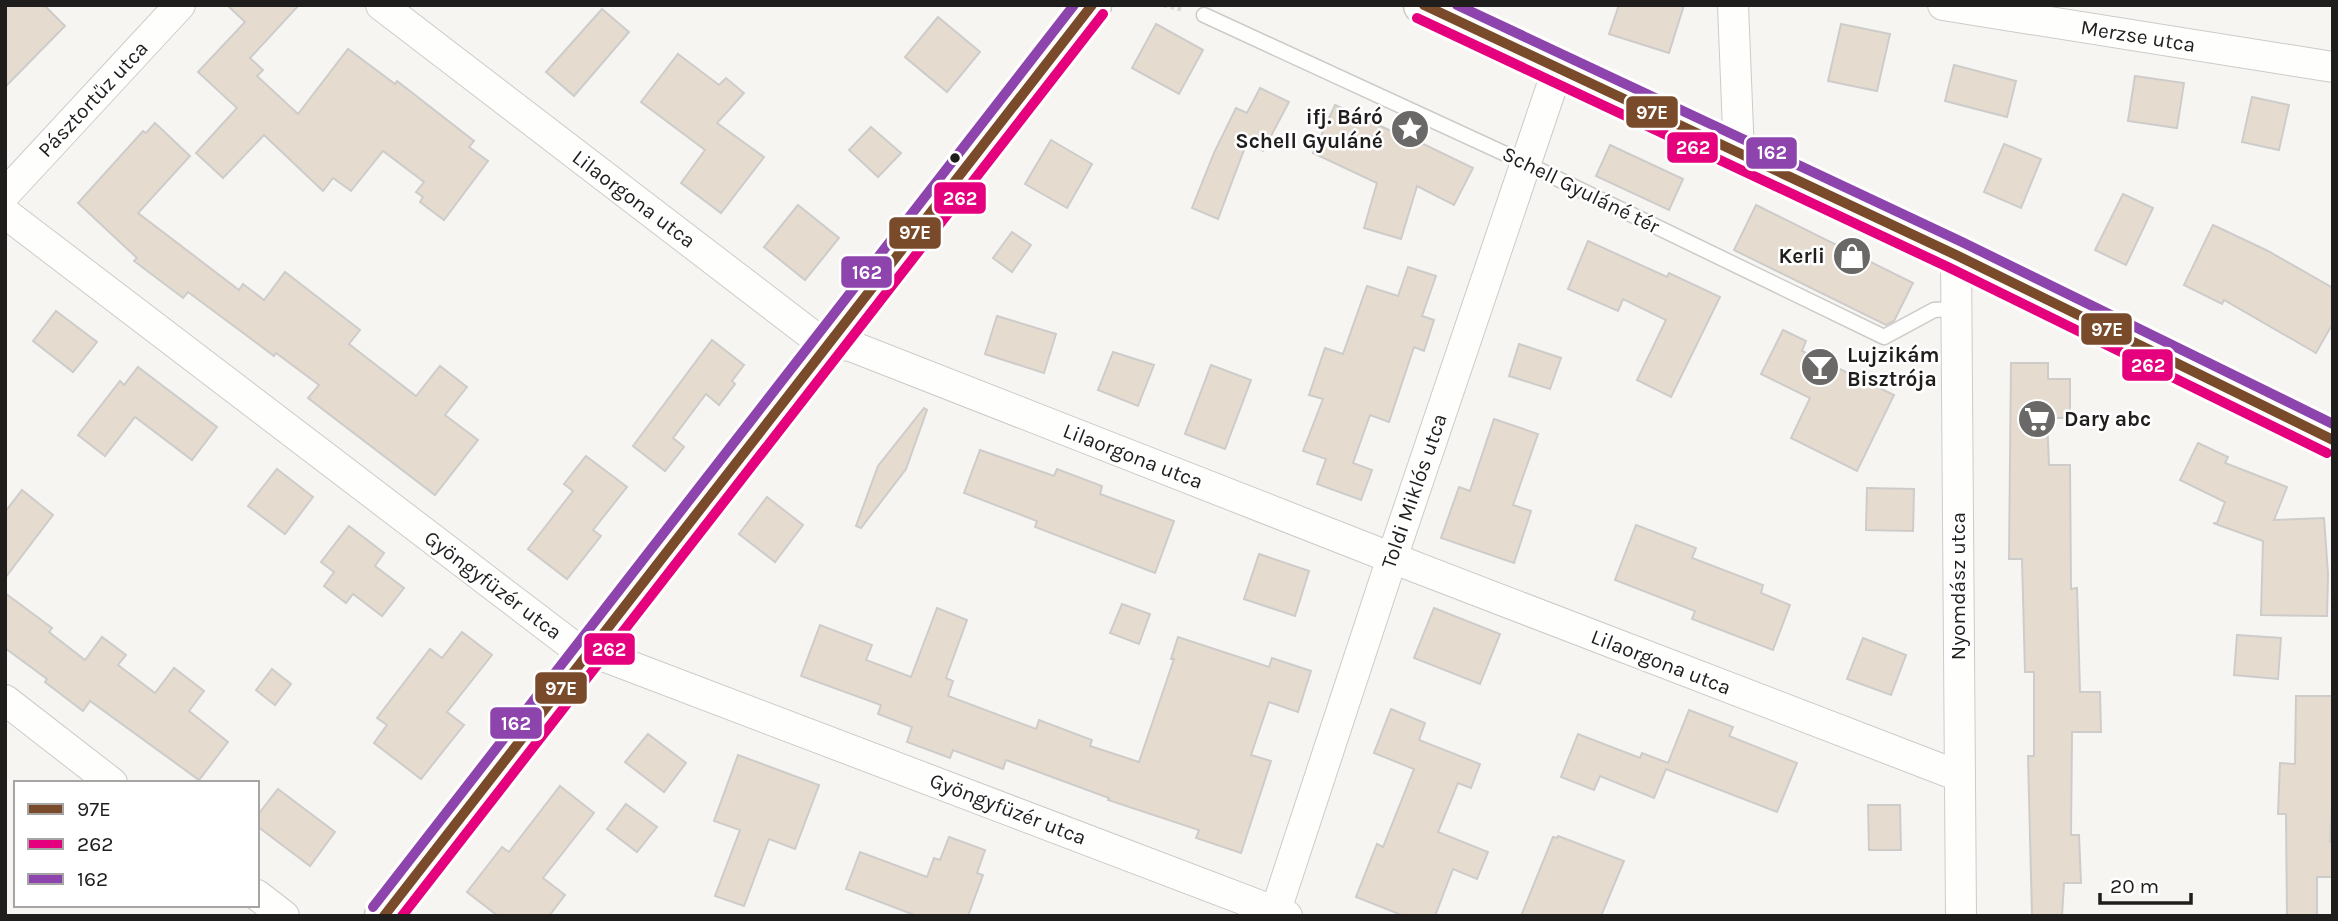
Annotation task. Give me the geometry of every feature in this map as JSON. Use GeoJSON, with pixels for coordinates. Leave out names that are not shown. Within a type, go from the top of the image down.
{"type":"FeatureCollection","features":[{"type":"Feature","properties":{"kind":"street","name":"Pásztortűz utca"},"geometry":{"type":"LineString","coordinates":[[5,194],[180,5]]}},
{"type":"Feature","properties":{"kind":"street","name":"Lilaorgona utca"},"geometry":{"type":"LineString","coordinates":[[381,5],[809,332],[827,343],[850,346],[1959,776]]}},
{"type":"Feature","properties":{"kind":"street"},"geometry":{"type":"LineString","coordinates":[[384,916],[1092,5]]}},
{"type":"Feature","properties":{"kind":"street"},"geometry":{"type":"LineString","coordinates":[[1423,5],[1956,255],[2333,440]]}},
{"type":"Feature","properties":{"kind":"street"},"geometry":{"type":"LineString","coordinates":[[1733,5],[1739,155]]}},
{"type":"Feature","properties":{"kind":"street","name":"Merzse utca"},"geometry":{"type":"LineString","coordinates":[[1942,5],[2333,68]]}},
{"type":"Feature","properties":{"kind":"street","name":"Toldi Miklós utca"},"geometry":{"type":"LineString","coordinates":[[1279,914],[1392,558],[1559,68]]}},
{"type":"Feature","properties":{"kind":"street","name":"Gyöngyfüzér utca"},"geometry":{"type":"LineString","coordinates":[[5,213],[586,656],[606,657],[1279,914]]}},
{"type":"Feature","properties":{"kind":"street","name":"Nyomdász utca"},"geometry":{"type":"LineString","coordinates":[[1956,255],[1961,916]]}},
{"type":"Feature","properties":{"kind":"street"},"geometry":{"type":"LineString","coordinates":[[5,700],[109,781]]}},
{"type":"Feature","properties":{"kind":"street"},"geometry":{"type":"LineString","coordinates":[[259,897],[284,916]]}},
{"type":"Feature","properties":{"kind":"lane","name":"Schell Gyuláné tér"},"geometry":{"type":"LineString","coordinates":[[1204,15],[1525,163],[1884,337],[1934,310],[1955,309]]}},
{"type":"Feature","properties":{"kind":"building"},"geometry":{"type":"Polygon","coordinates":[[[5,5],[44,5],[65,26],[5,87],[5,5]]]}},
{"type":"Feature","properties":{"kind":"building"},"geometry":{"type":"Polygon","coordinates":[[[227,5],[299,5],[250,58],[263,70],[257,76],[298,114],[348,49],[395,84],[397,81],[474,141],[469,147],[488,161],[444,220],[420,202],[423,197],[416,192],[424,182],[383,151],[351,191],[333,178],[323,191],[264,135],[223,178],[196,153],[237,108],[198,72],[245,22],[227,5]]]}},
{"type":"Feature","properties":{"kind":"building"},"geometry":{"type":"Polygon","coordinates":[[[1619,5],[1684,5],[1669,53],[1609,34],[1619,5]]]}},
{"type":"Feature","properties":{"kind":"building"},"geometry":{"type":"Polygon","coordinates":[[[602,9],[629,32],[574,96],[546,72],[602,9]]]}},
{"type":"Feature","properties":{"kind":"building"},"geometry":{"type":"Polygon","coordinates":[[[938,17],[980,52],[947,92],[905,57],[938,17]]]}},
{"type":"Feature","properties":{"kind":"building"},"geometry":{"type":"Polygon","coordinates":[[[1156,24],[1203,50],[1179,94],[1132,68],[1156,24]]]}},
{"type":"Feature","properties":{"kind":"building"},"geometry":{"type":"Polygon","coordinates":[[[1841,24],[1890,34],[1877,91],[1828,81],[1841,24]]]}},
{"type":"Feature","properties":{"kind":"building"},"geometry":{"type":"Polygon","coordinates":[[[678,54],[719,85],[726,78],[744,93],[717,123],[764,157],[721,213],[681,183],[705,150],[641,102],[678,54]]]}},
{"type":"Feature","properties":{"kind":"building"},"geometry":{"type":"Polygon","coordinates":[[[1954,65],[2016,81],[2007,117],[1945,101],[1954,65]]]}},
{"type":"Feature","properties":{"kind":"building"},"geometry":{"type":"Polygon","coordinates":[[[2135,76],[2184,83],[2177,128],[2128,121],[2135,76]]]}},
{"type":"Feature","properties":{"kind":"building"},"geometry":{"type":"Polygon","coordinates":[[[1260,88],[1289,102],[1263,151],[1247,142],[1218,219],[1192,208],[1236,108],[1247,113],[1260,88]]]}},
{"type":"Feature","properties":{"kind":"building"},"geometry":{"type":"Polygon","coordinates":[[[2252,97],[2289,105],[2279,150],[2242,142],[2252,97]]]}},
{"type":"Feature","properties":{"kind":"building"},"geometry":{"type":"Polygon","coordinates":[[[1335,105],[1473,168],[1454,205],[1417,186],[1401,239],[1364,228],[1377,183],[1313,153],[1335,105]]]}},
{"type":"Feature","properties":{"kind":"building"},"geometry":{"type":"Polygon","coordinates":[[[155,123],[190,156],[138,213],[239,290],[243,284],[264,300],[285,272],[360,330],[349,344],[416,396],[440,366],[467,387],[445,415],[478,440],[435,495],[308,398],[319,385],[276,353],[274,356],[188,292],[183,298],[134,261],[137,258],[78,203],[143,131],[146,133],[155,123]]]}},
{"type":"Feature","properties":{"kind":"building"},"geometry":{"type":"Polygon","coordinates":[[[871,127],[901,153],[878,177],[849,150],[871,127]]]}},
{"type":"Feature","properties":{"kind":"building"},"geometry":{"type":"Polygon","coordinates":[[[1051,140],[1092,164],[1067,208],[1025,184],[1051,140]]]}},
{"type":"Feature","properties":{"kind":"building"},"geometry":{"type":"Polygon","coordinates":[[[2004,144],[2041,159],[2021,208],[1984,192],[2004,144]]]}},
{"type":"Feature","properties":{"kind":"building"},"geometry":{"type":"Polygon","coordinates":[[[1610,145],[1683,179],[1669,210],[1596,176],[1610,145]]]}},
{"type":"Feature","properties":{"kind":"building"},"geometry":{"type":"Polygon","coordinates":[[[2123,194],[2153,208],[2126,265],[2095,250],[2123,194]]]}},
{"type":"Feature","properties":{"kind":"building"},"geometry":{"type":"Polygon","coordinates":[[[798,205],[839,238],[805,280],[764,247],[798,205]]]}},
{"type":"Feature","properties":{"kind":"building"},"geometry":{"type":"Polygon","coordinates":[[[1756,205],[1913,283],[1894,321],[1886,325],[1734,250],[1756,205]]]}},
{"type":"Feature","properties":{"kind":"building"},"geometry":{"type":"Polygon","coordinates":[[[2213,225],[2268,251],[2333,288],[2333,323],[2316,353],[2224,300],[2222,304],[2184,285],[2213,225]]]}},
{"type":"Feature","properties":{"kind":"building"},"geometry":{"type":"Polygon","coordinates":[[[1012,232],[1031,245],[1012,272],[993,258],[1012,232]]]}},
{"type":"Feature","properties":{"kind":"building"},"geometry":{"type":"Polygon","coordinates":[[[1588,241],[1667,277],[1669,273],[1720,297],[1671,397],[1637,380],[1666,320],[1623,299],[1618,311],[1568,289],[1588,241]]]}},
{"type":"Feature","properties":{"kind":"building"},"geometry":{"type":"Polygon","coordinates":[[[1408,267],[1436,276],[1422,316],[1434,320],[1424,351],[1414,347],[1389,422],[1370,415],[1353,463],[1372,470],[1361,500],[1317,484],[1326,459],[1303,451],[1323,399],[1309,395],[1325,348],[1343,354],[1367,286],[1398,296],[1408,267]]]}},
{"type":"Feature","properties":{"kind":"building"},"geometry":{"type":"Polygon","coordinates":[[[56,311],[97,342],[73,372],[33,341],[56,311]]]}},
{"type":"Feature","properties":{"kind":"building"},"geometry":{"type":"Polygon","coordinates":[[[997,316],[1056,334],[1044,373],[985,354],[997,316]]]}},
{"type":"Feature","properties":{"kind":"building"},"geometry":{"type":"Polygon","coordinates":[[[1783,330],[1806,341],[1802,351],[1894,395],[1857,471],[1791,438],[1810,398],[1761,374],[1783,330]]]}},
{"type":"Feature","properties":{"kind":"building"},"geometry":{"type":"Polygon","coordinates":[[[712,340],[744,365],[732,381],[735,384],[719,405],[706,394],[673,438],[684,447],[665,471],[633,446],[712,340]]]}},
{"type":"Feature","properties":{"kind":"building"},"geometry":{"type":"Polygon","coordinates":[[[1519,344],[1561,358],[1550,389],[1509,376],[1519,344]]]}},
{"type":"Feature","properties":{"kind":"building"},"geometry":{"type":"Polygon","coordinates":[[[1113,352],[1154,365],[1138,406],[1098,390],[1113,352]]]}},
{"type":"Feature","properties":{"kind":"building"},"geometry":{"type":"Polygon","coordinates":[[[2011,363],[2048,363],[2048,379],[2070,379],[2070,418],[2047,418],[2049,465],[2070,465],[2071,589],[2077,588],[2080,692],[2100,692],[2101,732],[2072,732],[2071,835],[2079,835],[2081,883],[2064,883],[2062,916],[2032,916],[2028,756],[2034,756],[2034,672],[2025,672],[2022,559],[2009,559],[2011,363]]]}},
{"type":"Feature","properties":{"kind":"building"},"geometry":{"type":"Polygon","coordinates":[[[1211,365],[1251,380],[1225,449],[1185,434],[1211,365]]]}},
{"type":"Feature","properties":{"kind":"building"},"geometry":{"type":"Polygon","coordinates":[[[138,367],[217,427],[192,460],[135,417],[105,456],[78,435],[120,381],[124,385],[138,367]]]}},
{"type":"Feature","properties":{"kind":"building"},"geometry":{"type":"Polygon","coordinates":[[[924,408],[927,410],[906,469],[861,528],[856,526],[878,466],[924,408]]]}},
{"type":"Feature","properties":{"kind":"building"},"geometry":{"type":"Polygon","coordinates":[[[1494,419],[1538,434],[1513,505],[1531,511],[1514,563],[1441,538],[1459,487],[1470,491],[1494,419]]]}},
{"type":"Feature","properties":{"kind":"building"},"geometry":{"type":"Polygon","coordinates":[[[2198,443],[2228,457],[2225,463],[2287,487],[2274,520],[2324,518],[2328,574],[2327,616],[2261,615],[2263,541],[2213,523],[2217,523],[2225,502],[2180,480],[2198,443]]]}},
{"type":"Feature","properties":{"kind":"building"},"geometry":{"type":"Polygon","coordinates":[[[980,450],[1054,476],[1057,469],[1102,486],[1100,494],[1174,521],[1155,573],[1035,527],[1037,521],[964,493],[980,450]]]}},
{"type":"Feature","properties":{"kind":"building"},"geometry":{"type":"Polygon","coordinates":[[[586,456],[627,487],[593,530],[601,536],[567,579],[528,549],[573,491],[564,484],[586,456]]]}},
{"type":"Feature","properties":{"kind":"building"},"geometry":{"type":"Polygon","coordinates":[[[277,469],[313,497],[285,534],[248,506],[277,469]]]}},
{"type":"Feature","properties":{"kind":"building"},"geometry":{"type":"Polygon","coordinates":[[[1867,488],[1914,489],[1913,531],[1866,530],[1867,488]]]}},
{"type":"Feature","properties":{"kind":"building"},"geometry":{"type":"Polygon","coordinates":[[[22,490],[53,515],[5,578],[5,512],[22,490]]]}},
{"type":"Feature","properties":{"kind":"building"},"geometry":{"type":"Polygon","coordinates":[[[767,497],[803,525],[775,562],[739,534],[767,497]]]}},
{"type":"Feature","properties":{"kind":"building"},"geometry":{"type":"Polygon","coordinates":[[[1636,525],[1696,548],[1692,558],[1763,585],[1761,593],[1790,605],[1773,650],[1692,619],[1695,611],[1615,580],[1636,525]]]}},
{"type":"Feature","properties":{"kind":"building"},"geometry":{"type":"Polygon","coordinates":[[[349,526],[384,553],[375,566],[404,588],[382,616],[353,594],[346,603],[324,586],[334,572],[321,562],[349,526]]]}},
{"type":"Feature","properties":{"kind":"building"},"geometry":{"type":"Polygon","coordinates":[[[1259,554],[1309,571],[1295,616],[1244,599],[1259,554]]]}},
{"type":"Feature","properties":{"kind":"building"},"geometry":{"type":"Polygon","coordinates":[[[5,593],[52,628],[49,632],[85,660],[102,637],[126,655],[118,665],[155,693],[174,668],[204,691],[189,711],[228,742],[199,780],[90,701],[83,711],[45,682],[47,679],[5,648],[5,593]]]}},
{"type":"Feature","properties":{"kind":"building"},"geometry":{"type":"Polygon","coordinates":[[[1122,604],[1150,614],[1139,644],[1110,633],[1122,604]]]}},
{"type":"Feature","properties":{"kind":"building"},"geometry":{"type":"Polygon","coordinates":[[[937,608],[967,620],[946,678],[953,681],[948,696],[1036,729],[1039,720],[1092,740],[1090,746],[1139,762],[1174,659],[1171,659],[1178,637],[1269,667],[1272,658],[1311,671],[1298,712],[1269,702],[1251,755],[1271,761],[1241,853],[1196,838],[1199,830],[1108,800],[1109,798],[1006,760],[1003,769],[953,750],[950,758],[907,742],[912,727],[878,714],[881,705],[801,676],[820,625],[872,645],[866,660],[911,677],[937,608]]]}},
{"type":"Feature","properties":{"kind":"building"},"geometry":{"type":"Polygon","coordinates":[[[1434,608],[1500,634],[1480,684],[1414,658],[1434,608]]]}},
{"type":"Feature","properties":{"kind":"building"},"geometry":{"type":"Polygon","coordinates":[[[462,632],[492,655],[447,712],[464,725],[421,779],[374,743],[387,725],[377,718],[430,649],[442,658],[462,632]]]}},
{"type":"Feature","properties":{"kind":"building"},"geometry":{"type":"Polygon","coordinates":[[[2237,635],[2281,638],[2278,679],[2234,675],[2237,635]]]}},
{"type":"Feature","properties":{"kind":"building"},"geometry":{"type":"Polygon","coordinates":[[[1863,638],[1906,655],[1891,695],[1847,679],[1863,638]]]}},
{"type":"Feature","properties":{"kind":"building"},"geometry":{"type":"Polygon","coordinates":[[[272,669],[291,684],[275,705],[256,690],[272,669]]]}},
{"type":"Feature","properties":{"kind":"building"},"geometry":{"type":"Polygon","coordinates":[[[2296,696],[2333,696],[2330,842],[2333,842],[2333,877],[2317,877],[2317,916],[2287,916],[2286,814],[2278,814],[2280,763],[2295,764],[2296,696]]]}},
{"type":"Feature","properties":{"kind":"building"},"geometry":{"type":"Polygon","coordinates":[[[1391,709],[1425,723],[1419,740],[1480,764],[1471,788],[1458,783],[1438,832],[1488,852],[1477,879],[1453,869],[1435,916],[1404,916],[1356,897],[1377,844],[1383,847],[1414,769],[1374,753],[1391,709]]]}},
{"type":"Feature","properties":{"kind":"building"},"geometry":{"type":"Polygon","coordinates":[[[1689,710],[1733,727],[1729,736],[1797,763],[1777,812],[1666,769],[1654,798],[1600,776],[1594,790],[1561,777],[1578,734],[1640,758],[1642,753],[1668,763],[1689,710]]]}},
{"type":"Feature","properties":{"kind":"building"},"geometry":{"type":"Polygon","coordinates":[[[648,734],[686,763],[664,792],[625,762],[648,734]]]}},
{"type":"Feature","properties":{"kind":"building"},"geometry":{"type":"Polygon","coordinates":[[[738,755],[819,785],[795,849],[769,839],[744,906],[715,896],[740,830],[714,821],[738,755]]]}},
{"type":"Feature","properties":{"kind":"building"},"geometry":{"type":"Polygon","coordinates":[[[560,786],[594,813],[543,878],[565,895],[549,916],[498,916],[467,892],[502,847],[509,852],[560,786]]]}},
{"type":"Feature","properties":{"kind":"building"},"geometry":{"type":"Polygon","coordinates":[[[278,789],[335,832],[310,866],[259,828],[259,813],[278,789]]]}},
{"type":"Feature","properties":{"kind":"building"},"geometry":{"type":"Polygon","coordinates":[[[626,804],[657,827],[637,852],[607,829],[626,804]]]}},
{"type":"Feature","properties":{"kind":"building"},"geometry":{"type":"Polygon","coordinates":[[[1868,805],[1900,805],[1901,850],[1869,850],[1868,805]]]}},
{"type":"Feature","properties":{"kind":"building"},"geometry":{"type":"Polygon","coordinates":[[[1558,836],[1624,861],[1601,916],[1521,916],[1553,837],[1558,836]]]}},
{"type":"Feature","properties":{"kind":"building"},"geometry":{"type":"Polygon","coordinates":[[[949,837],[985,850],[977,873],[983,875],[968,916],[917,916],[846,889],[860,852],[927,877],[934,858],[940,860],[949,837]]]}},
{"type":"Feature","properties":{"kind":"transit line","name":"162"},"geometry":{"type":"LineString","coordinates":[[373,907],[1074,5]]}},
{"type":"Feature","properties":{"kind":"transit line","name":"97E"},"geometry":{"type":"LineString","coordinates":[[384,916],[1092,5]]}},
{"type":"Feature","properties":{"kind":"transit line","name":"97E"},"geometry":{"type":"LineString","coordinates":[[1424,5],[1956,255],[2333,440]]}},
{"type":"Feature","properties":{"kind":"transit line","name":"162"},"geometry":{"type":"LineString","coordinates":[[1457,5],[1962,242],[2333,424]]}},
{"type":"Feature","properties":{"kind":"transit line","name":"262"},"geometry":{"type":"LineString","coordinates":[[402,916],[1103,14]]}},
{"type":"Feature","properties":{"kind":"transit line","name":"262"},"geometry":{"type":"LineString","coordinates":[[1417,18],[1950,268],[2327,453]]}},
{"type":"Feature","properties":{"kind":"place","name":"ifj. Báró Schell Gyuláné"},"geometry":{"type":"Point","coordinates":[1410,129]}},
{"type":"Feature","properties":{"kind":"place","name":"Kerli"},"geometry":{"type":"Point","coordinates":[1852,256]}},
{"type":"Feature","properties":{"kind":"place","name":"Lujzikám Bisztrója"},"geometry":{"type":"Point","coordinates":[1820,367]}},
{"type":"Feature","properties":{"kind":"place","name":"Dary abc"},"geometry":{"type":"Point","coordinates":[2037,419]}}]}
